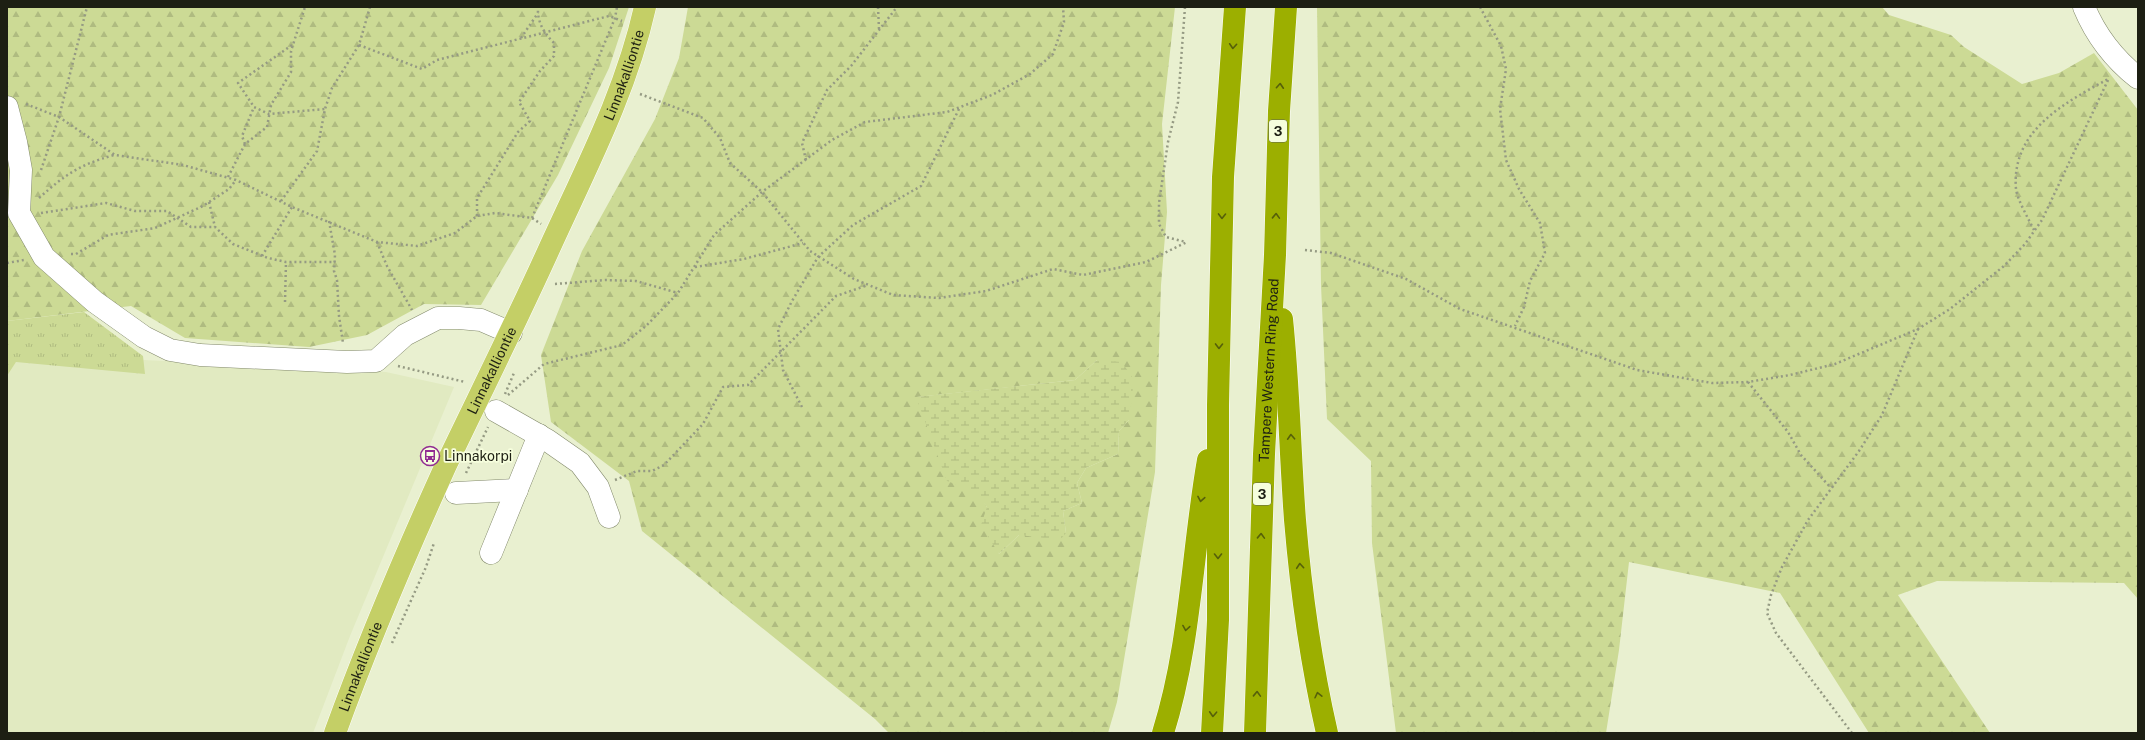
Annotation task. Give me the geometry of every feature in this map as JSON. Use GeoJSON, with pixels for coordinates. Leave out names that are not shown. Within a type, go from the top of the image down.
{"type":"FeatureCollection","features":[{"type":"Feature","properties":{"kind":"highway"},"geometry":{"type":"LineString","coordinates":[[1212,733],[1218,620],[1218,406],[1223,177],[1236,7]]}},
{"type":"Feature","properties":{"kind":"highway","name":"Tampere Western Ring Road"},"geometry":{"type":"LineString","coordinates":[[1255,733],[1264,454],[1274,255],[1279,110],[1286,7]]}},
{"type":"Feature","properties":{"kind":"highway"},"geometry":{"type":"LineString","coordinates":[[1274,255],[1287,368],[1295,520],[1304,610],[1315,680],[1327,733]]}},
{"type":"Feature","properties":{"kind":"highway"},"geometry":{"type":"LineString","coordinates":[[1163,733],[1178,678],[1187,623],[1199,510],[1218,406]]}},
{"type":"Feature","properties":{"kind":"main road","name":"Linnakalliontie"},"geometry":{"type":"LineString","coordinates":[[335,733],[390,592],[446,466],[512,333],[618,96],[643,15]]}},
{"type":"Feature","properties":{"kind":"lane"},"geometry":{"type":"LineString","coordinates":[[2084,7],[2102,41],[2114,72],[2138,78]]}},
{"type":"Feature","properties":{"kind":"lane"},"geometry":{"type":"LineString","coordinates":[[15,105],[16,142],[21,170],[20,215],[44,257],[95,302],[144,337],[170,350],[200,355],[347,362],[376,361],[405,335],[438,318],[481,320],[512,333]]}},
{"type":"Feature","properties":{"kind":"lane"},"geometry":{"type":"LineString","coordinates":[[499,406],[580,462],[598,487],[609,517]]}},
{"type":"Feature","properties":{"kind":"lane"},"geometry":{"type":"LineString","coordinates":[[491,553],[539,435]]}},
{"type":"Feature","properties":{"kind":"lane"},"geometry":{"type":"LineString","coordinates":[[456,493],[517,490]]}},
{"type":"Feature","properties":{"kind":"path"},"geometry":{"type":"LineString","coordinates":[[40,174],[59,117],[87,7]]}},
{"type":"Feature","properties":{"kind":"path"},"geometry":{"type":"LineString","coordinates":[[228,178],[245,144],[267,127],[271,105],[291,72],[293,45],[305,7]]}},
{"type":"Feature","properties":{"kind":"path"},"geometry":{"type":"LineString","coordinates":[[281,202],[317,151],[325,109],[332,88],[359,45],[370,7]]}},
{"type":"Feature","properties":{"kind":"path"},"geometry":{"type":"LineString","coordinates":[[478,216],[477,198],[518,132],[530,121],[518,102],[540,71],[554,56],[554,43],[544,33],[538,7]]}},
{"type":"Feature","properties":{"kind":"path"},"geometry":{"type":"LineString","coordinates":[[532,218],[615,18],[617,7]]}},
{"type":"Feature","properties":{"kind":"path"},"geometry":{"type":"LineString","coordinates":[[878,7],[879,29]]}},
{"type":"Feature","properties":{"kind":"path"},"geometry":{"type":"LineString","coordinates":[[806,160],[802,143],[827,90],[851,66],[898,7]]}},
{"type":"Feature","properties":{"kind":"path"},"geometry":{"type":"LineString","coordinates":[[499,406],[544,364],[622,345],[646,326],[678,293],[714,235],[762,192],[832,140],[865,122],[947,112],[992,95],[1030,74],[1053,54],[1064,22],[1063,7]]}},
{"type":"Feature","properties":{"kind":"path"},"geometry":{"type":"LineString","coordinates":[[640,94],[703,118],[720,138],[730,163],[762,192],[803,243],[818,257],[868,284],[893,295],[939,298],[986,291],[1053,269],[1083,275],[1146,262],[1187,242],[1166,237],[1159,224],[1159,203],[1168,142],[1178,102],[1185,7]]}},
{"type":"Feature","properties":{"kind":"path"},"geometry":{"type":"LineString","coordinates":[[1480,7],[1501,46],[1506,69],[1500,109],[1506,160],[1519,189],[1540,223],[1545,253],[1530,281],[1524,307],[1515,326]]}},
{"type":"Feature","properties":{"kind":"path"},"geometry":{"type":"LineString","coordinates":[[520,39],[538,12]]}},
{"type":"Feature","properties":{"kind":"path"},"geometry":{"type":"LineString","coordinates":[[359,45],[422,69],[437,60],[609,16],[625,22],[643,15]]}},
{"type":"Feature","properties":{"kind":"path"},"geometry":{"type":"LineString","coordinates":[[293,45],[238,83],[254,107],[270,114],[325,109]]}},
{"type":"Feature","properties":{"kind":"path"},"geometry":{"type":"LineString","coordinates":[[1305,250],[1331,253],[1406,279],[1460,309],[1515,326],[1637,370],[1712,383],[1748,382],[1790,375],[1835,364],[1918,329],[1950,309],[2004,266],[2042,220],[2114,72]]}},
{"type":"Feature","properties":{"kind":"path"},"geometry":{"type":"LineString","coordinates":[[2034,230],[2016,190],[2018,160],[2032,132],[2062,105],[2114,72]]}},
{"type":"Feature","properties":{"kind":"path"},"geometry":{"type":"LineString","coordinates":[[15,105],[59,117],[115,155]]}},
{"type":"Feature","properties":{"kind":"path"},"geometry":{"type":"LineString","coordinates":[[245,144],[242,136],[254,107]]}},
{"type":"Feature","properties":{"kind":"path"},"geometry":{"type":"LineString","coordinates":[[802,407],[783,370],[778,329],[792,301],[818,257],[853,225],[921,186],[960,107]]}},
{"type":"Feature","properties":{"kind":"path"},"geometry":{"type":"LineString","coordinates":[[20,215],[60,179],[86,163],[115,155],[182,165],[236,180],[281,202],[377,242],[417,246],[455,234],[478,216],[495,213],[532,218],[556,234]]}},
{"type":"Feature","properties":{"kind":"path"},"geometry":{"type":"LineString","coordinates":[[44,257],[76,254],[108,236],[155,228],[209,202],[229,189],[236,180]]}},
{"type":"Feature","properties":{"kind":"path"},"geometry":{"type":"LineString","coordinates":[[209,202],[215,227],[233,244],[262,256],[286,262],[335,262]]}},
{"type":"Feature","properties":{"kind":"path"},"geometry":{"type":"LineString","coordinates":[[20,215],[106,203],[136,212],[167,211],[191,227],[215,227]]}},
{"type":"Feature","properties":{"kind":"path"},"geometry":{"type":"LineString","coordinates":[[262,256],[292,206]]}},
{"type":"Feature","properties":{"kind":"path"},"geometry":{"type":"LineString","coordinates":[[329,221],[335,262],[338,316],[343,344]]}},
{"type":"Feature","properties":{"kind":"path"},"geometry":{"type":"LineString","coordinates":[[377,242],[387,266],[422,326]]}},
{"type":"Feature","properties":{"kind":"path"},"geometry":{"type":"LineString","coordinates":[[695,267],[744,259],[803,243]]}},
{"type":"Feature","properties":{"kind":"path"},"geometry":{"type":"LineString","coordinates":[[285,302],[286,262]]}},
{"type":"Feature","properties":{"kind":"path"},"geometry":{"type":"LineString","coordinates":[[555,284],[605,280],[636,281],[678,293]]}},
{"type":"Feature","properties":{"kind":"path"},"geometry":{"type":"LineString","coordinates":[[598,487],[636,471],[652,471],[664,465],[703,424],[723,387],[748,385],[836,296],[868,284]]}},
{"type":"Feature","properties":{"kind":"path"},"geometry":{"type":"LineString","coordinates":[[1852,733],[1776,632],[1767,613],[1770,595],[1808,520],[1830,488],[1860,451],[1882,415],[1918,329]]}},
{"type":"Feature","properties":{"kind":"path"},"geometry":{"type":"LineString","coordinates":[[376,361],[467,382]]}},
{"type":"Feature","properties":{"kind":"path"},"geometry":{"type":"LineString","coordinates":[[1748,382],[1788,432],[1801,455],[1830,488]]}},
{"type":"Feature","properties":{"kind":"shaded area"},"geometry":{"type":"Polygon","coordinates":[[[21,354],[386,372],[454,387],[350,636],[313,733],[7,733],[7,376],[21,354]]]}},
{"type":"Feature","properties":{"kind":"green space"},"geometry":{"type":"Polygon","coordinates":[[[7,7],[629,7],[609,68],[558,175],[481,305],[424,304],[367,335],[309,347],[185,338],[131,306],[7,321],[7,7]]]}},
{"type":"Feature","properties":{"kind":"green space"},"geometry":{"type":"Polygon","coordinates":[[[688,7],[1175,7],[1162,124],[1167,212],[1161,285],[1155,472],[1117,702],[1108,733],[889,733],[875,719],[642,531],[629,481],[551,422],[541,355],[582,251],[655,119],[679,58],[688,7]],[[1097,360],[1075,380],[917,397],[987,507],[999,554],[1019,535],[1066,533],[1063,511],[1082,503],[1077,483],[1086,468],[1118,454],[1119,431],[1129,420],[1097,360]]]}},
{"type":"Feature","properties":{"kind":"green space"},"geometry":{"type":"Polygon","coordinates":[[[1317,7],[1882,7],[1889,15],[1951,35],[1964,47],[2022,84],[2059,73],[2094,53],[2138,110],[2138,599],[2124,583],[1937,581],[1898,595],[1990,733],[1869,733],[1780,593],[1629,562],[1619,650],[1606,733],[1396,733],[1372,543],[1371,461],[1327,419],[1321,285],[1317,7]]]}},
{"type":"Feature","properties":{"kind":"green space"},"geometry":{"type":"Polygon","coordinates":[[[84,312],[143,356],[145,374],[16,362],[7,376],[7,321],[84,312]]]}},
{"type":"Feature","properties":{"kind":"green space"},"geometry":{"type":"Polygon","coordinates":[[[1097,360],[1122,362],[1134,380],[1129,420],[1119,431],[1118,454],[1086,468],[1077,483],[1082,503],[1063,511],[1066,533],[1060,540],[1019,535],[999,554],[981,525],[987,507],[974,491],[947,481],[916,397],[1075,380],[1097,360]]]}},
{"type":"Feature","properties":{"kind":"place","name":"Linnakorpi"},"geometry":{"type":"Point","coordinates":[430,456]}}]}
